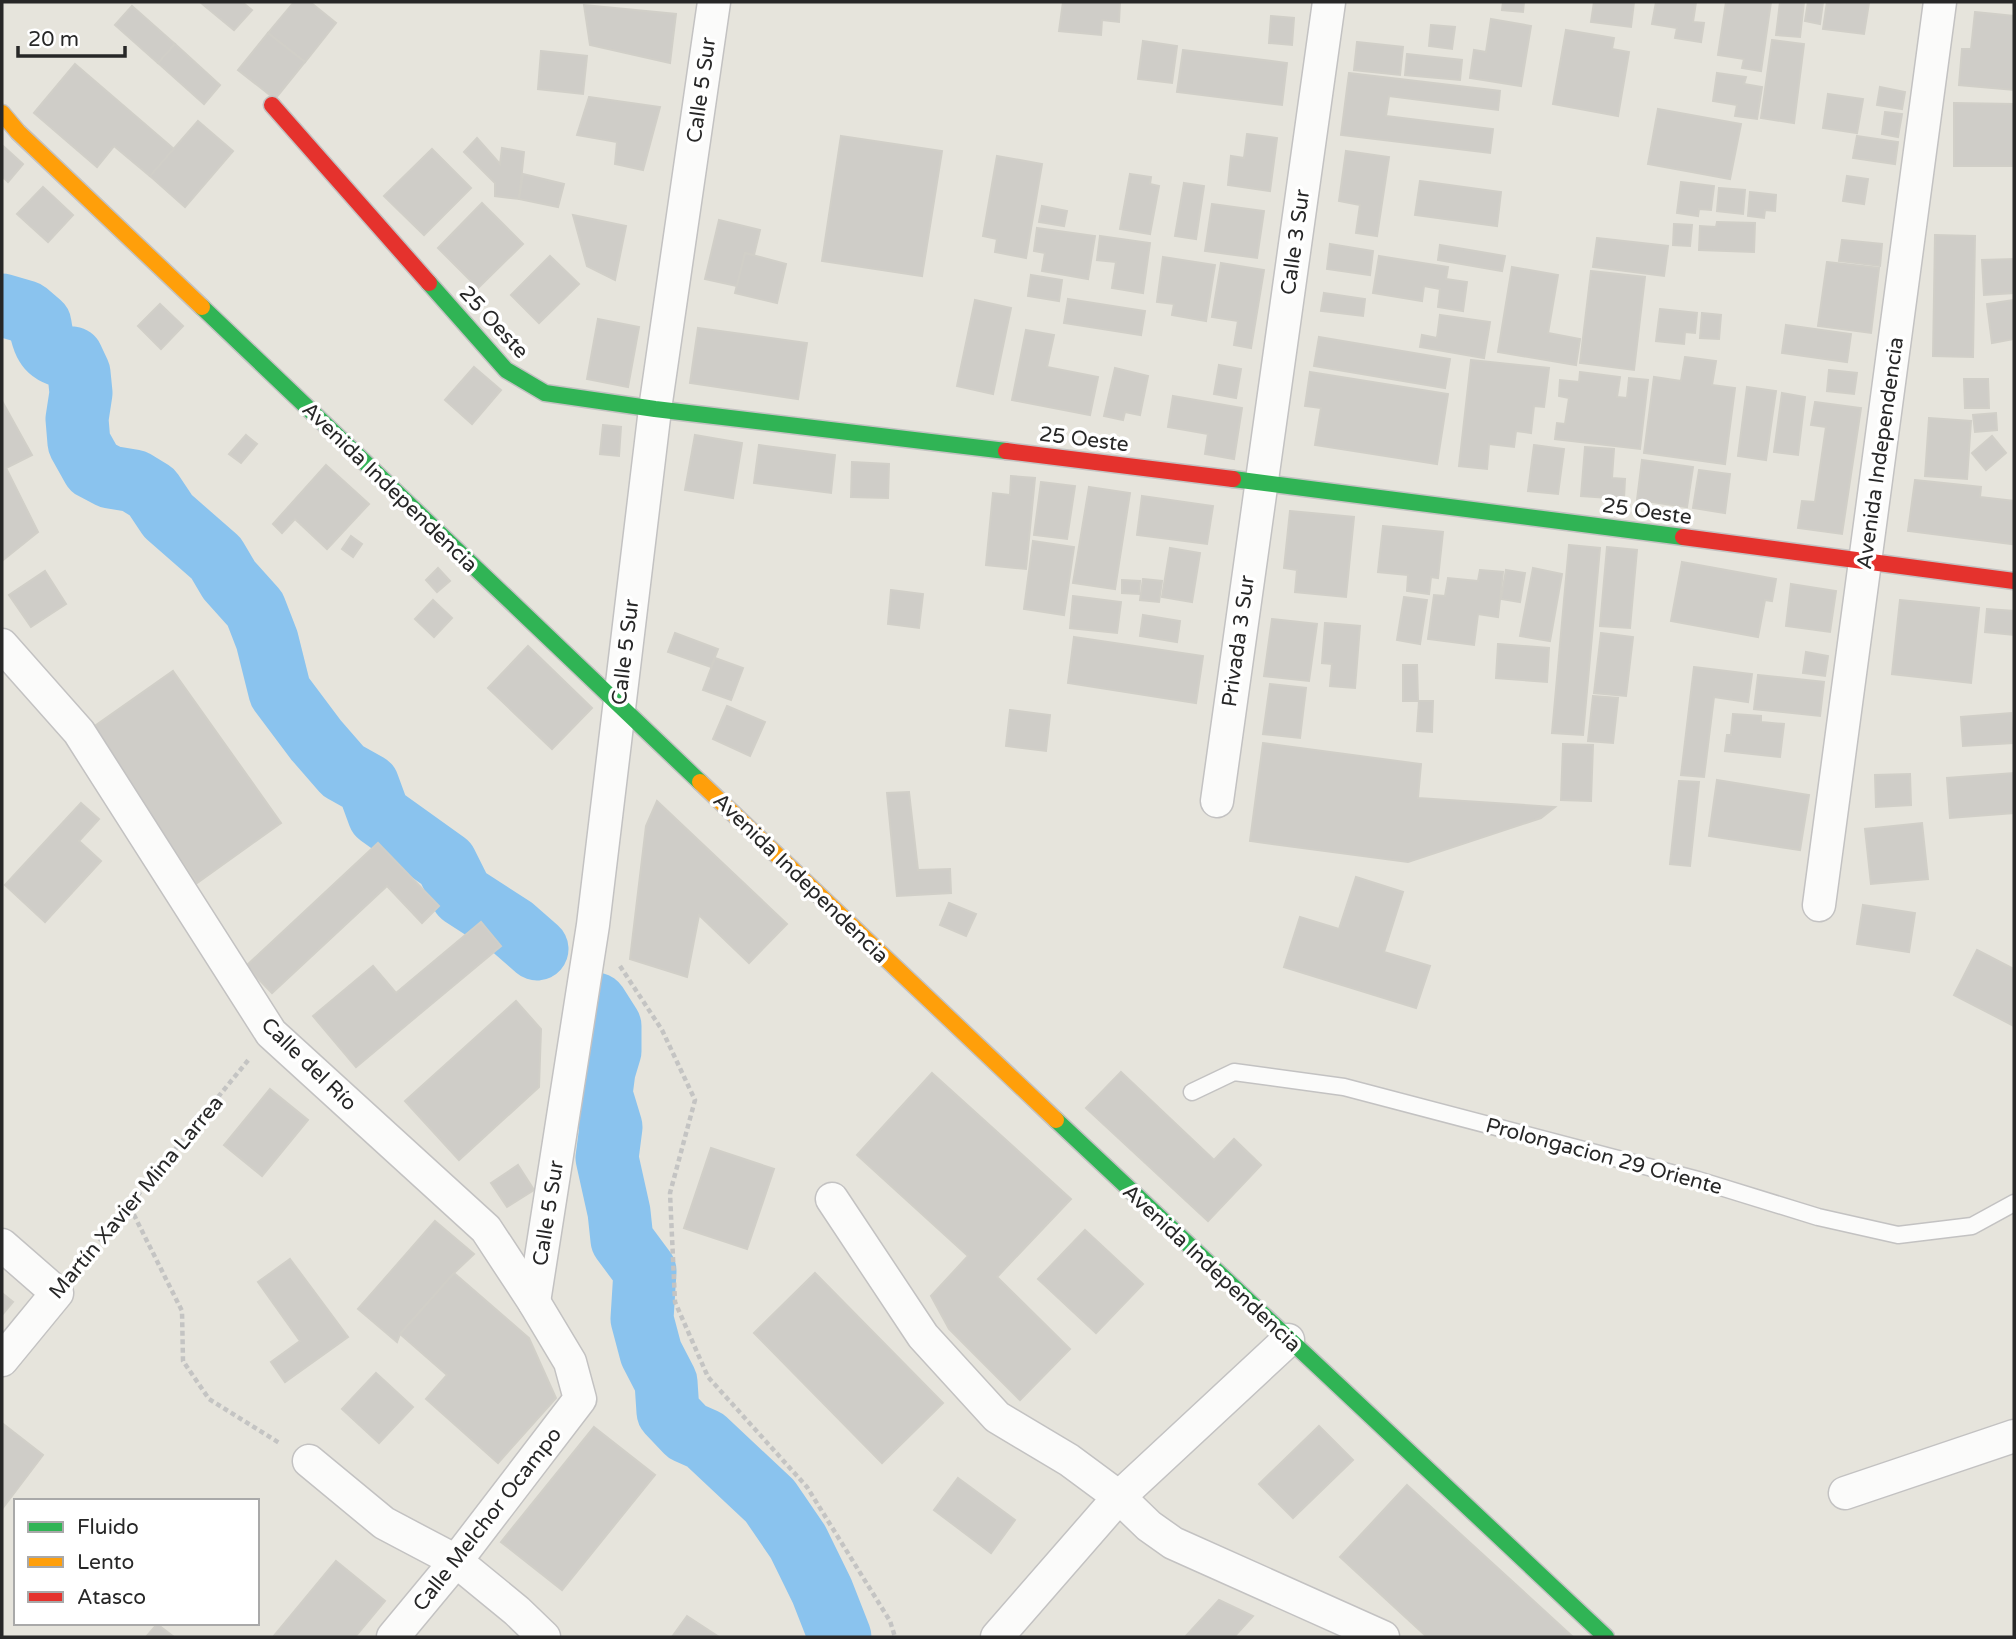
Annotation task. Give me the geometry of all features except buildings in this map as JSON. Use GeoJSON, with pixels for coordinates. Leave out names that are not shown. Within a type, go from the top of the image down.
{"type":"FeatureCollection","features":[{"type":"Feature","properties":{"kind":"street","name":"Calle 5 Sur"},"geometry":{"type":"LineString","coordinates":[[534,1301],[593,925],[654,409],[714,2]]}},
{"type":"Feature","properties":{"kind":"street","name":"Calle 3 Sur"},"geometry":{"type":"LineString","coordinates":[[1260,481],[1329,2]]}},
{"type":"Feature","properties":{"kind":"street","name":"Avenida Independencia"},"geometry":{"type":"LineString","coordinates":[[1819,905],[1940,2]]}},
{"type":"Feature","properties":{"kind":"street","name":"25 Oeste"},"geometry":{"type":"LineString","coordinates":[[272,105],[506,370],[545,393],[654,409],[1260,481],[2014,581]]}},
{"type":"Feature","properties":{"kind":"street","name":"Avenida Independencia"},"geometry":{"type":"LineString","coordinates":[[2,113],[18,132],[619,705],[1288,1340],[1606,1637]]}},
{"type":"Feature","properties":{"kind":"street","name":"Privada 3 Sur"},"geometry":{"type":"LineString","coordinates":[[1217,801],[1260,481]]}},
{"type":"Feature","properties":{"kind":"street","name":"Calle del Río"},"geometry":{"type":"LineString","coordinates":[[2,645],[79,732],[271,1033],[486,1229],[534,1301],[570,1362],[580,1399]]}},
{"type":"Feature","properties":{"kind":"street"},"geometry":{"type":"LineString","coordinates":[[832,1199],[923,1336],[997,1417],[1069,1460],[1119,1497],[1149,1526],[1173,1543],[1383,1637]]}},
{"type":"Feature","properties":{"kind":"street"},"geometry":{"type":"LineString","coordinates":[[2,1245],[57,1293]]}},
{"type":"Feature","properties":{"kind":"street","name":"Martín Xavier Mina Larrea"},"geometry":{"type":"LineString","coordinates":[[2,1360],[57,1293]]}},
{"type":"Feature","properties":{"kind":"street"},"geometry":{"type":"LineString","coordinates":[[997,1637],[1119,1497],[1288,1340]]}},
{"type":"Feature","properties":{"kind":"street","name":"Calle Melchor Ocampo"},"geometry":{"type":"LineString","coordinates":[[393,1637],[456,1561],[580,1399]]}},
{"type":"Feature","properties":{"kind":"street"},"geometry":{"type":"LineString","coordinates":[[1845,1493],[2014,1436]]}},
{"type":"Feature","properties":{"kind":"street"},"geometry":{"type":"LineString","coordinates":[[309,1461],[384,1523],[456,1561],[544,1637]]}},
{"type":"Feature","properties":{"kind":"lane","name":"Prolongacion 29 Oriente"},"geometry":{"type":"LineString","coordinates":[[1192,1092],[1234,1072],[1344,1087],[1698,1180],[1818,1217],[1898,1235],[1972,1226],[2014,1203]]}},
{"type":"Feature","properties":{"kind":"path"},"geometry":{"type":"LineString","coordinates":[[593,925],[662,1031],[695,1100],[670,1193],[675,1301],[708,1377],[807,1487],[890,1621],[895,1637]]}},
{"type":"Feature","properties":{"kind":"path","name":"Martín Xavier Mina Larrea"},"geometry":{"type":"LineString","coordinates":[[57,1293],[271,1033]]}},
{"type":"Feature","properties":{"kind":"path"},"geometry":{"type":"LineString","coordinates":[[130,1207],[182,1311],[183,1361],[209,1399],[309,1461]]}},
{"type":"Feature","properties":{"kind":"waterway"},"geometry":{"type":"LineString","coordinates":[[2,305],[26,312],[40,324],[48,348],[58,355],[72,358],[79,373],[81,393],[77,419],[79,443],[93,468],[110,477],[134,481],[152,492],[168,516],[216,558],[229,580],[255,609],[267,640],[280,692],[316,740],[343,771],[368,785],[379,815],[446,863],[462,895],[513,928],[537,949]]}},
{"type":"Feature","properties":{"kind":"waterway"},"geometry":{"type":"LineString","coordinates":[[596,1004],[610,1026],[610,1051],[601,1094],[611,1127],[607,1158],[622,1240],[645,1271],[642,1319],[651,1353],[666,1382],[668,1412],[687,1432],[705,1440],[770,1501],[798,1542],[822,1591],[840,1637]]}},
{"type":"Feature","properties":{"kind":"traffic: fast"},"geometry":{"type":"LineString","coordinates":[[429,283],[506,370],[545,393],[655,409],[1006,451]]}},
{"type":"Feature","properties":{"kind":"traffic: fast"},"geometry":{"type":"LineString","coordinates":[[202,307],[700,782]]}},
{"type":"Feature","properties":{"kind":"traffic: fast"},"geometry":{"type":"LineString","coordinates":[[1233,479],[1683,537]]}},
{"type":"Feature","properties":{"kind":"traffic: fast"},"geometry":{"type":"LineString","coordinates":[[1056,1120],[1606,1637]]}},
{"type":"Feature","properties":{"kind":"traffic: slow"},"geometry":{"type":"LineString","coordinates":[[2,113],[18,132],[202,307]]}},
{"type":"Feature","properties":{"kind":"traffic: slow"},"geometry":{"type":"LineString","coordinates":[[700,782],[1056,1120]]}},
{"type":"Feature","properties":{"kind":"traffic: jam"},"geometry":{"type":"LineString","coordinates":[[272,105],[429,283]]}},
{"type":"Feature","properties":{"kind":"traffic: jam"},"geometry":{"type":"LineString","coordinates":[[1006,451],[1233,479]]}},
{"type":"Feature","properties":{"kind":"traffic: jam"},"geometry":{"type":"LineString","coordinates":[[1683,537],[2014,581]]}}]}
